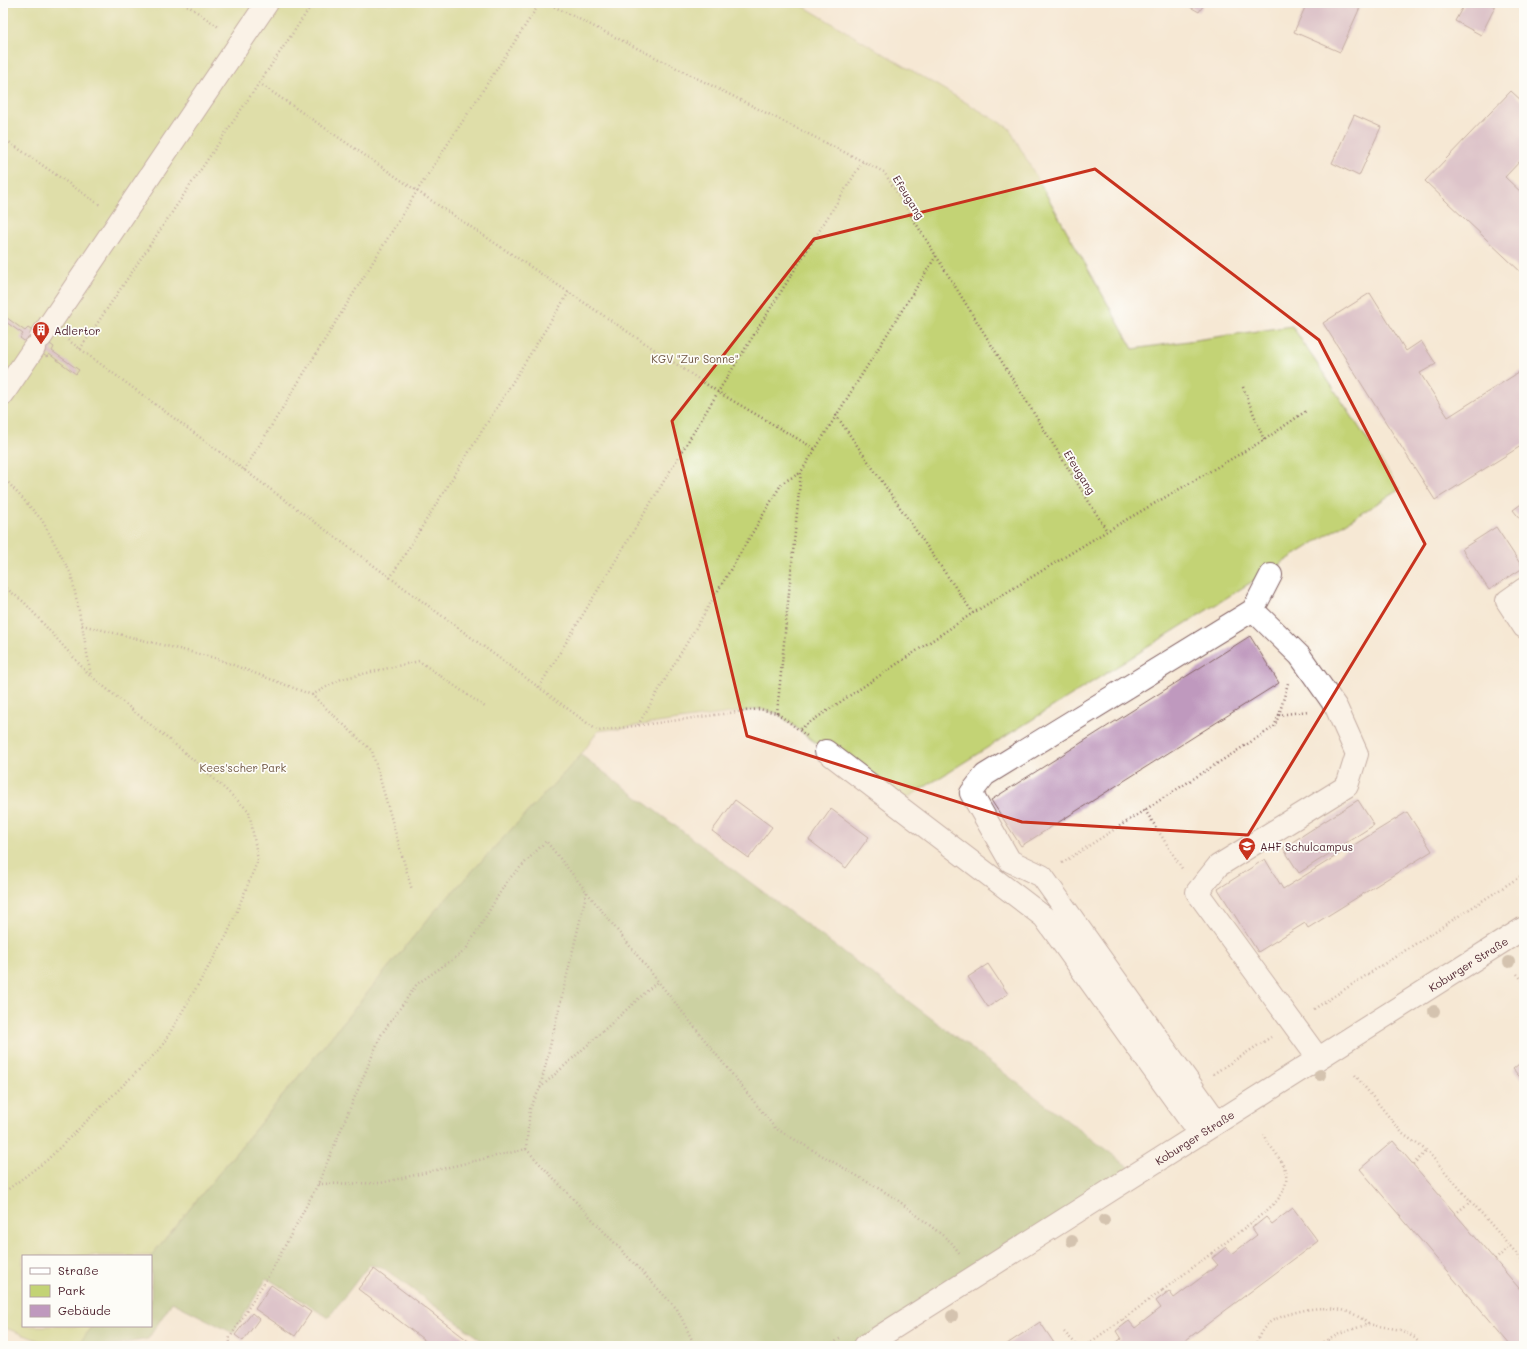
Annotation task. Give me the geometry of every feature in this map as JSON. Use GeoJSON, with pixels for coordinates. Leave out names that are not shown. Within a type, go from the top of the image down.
{"type":"FeatureCollection","features":[{"type":"Feature","properties":{"kind":"main road"},"geometry":{"type":"LineString","coordinates":[[3,394],[267,3]]}},
{"type":"Feature","properties":{"kind":"main road"},"geometry":{"type":"LineString","coordinates":[[1208,1128],[1042,876],[1010,861],[971,793],[985,775],[1253,610],[1271,575]]}},
{"type":"Feature","properties":{"kind":"main road"},"geometry":{"type":"LineString","coordinates":[[1524,589],[1507,601],[1524,627]]}},
{"type":"Feature","properties":{"kind":"main road"},"geometry":{"type":"LineString","coordinates":[[1253,610],[1300,656],[1336,707],[1357,754],[1347,786],[1218,866],[1197,892],[1318,1058]]}},
{"type":"Feature","properties":{"kind":"main road"},"geometry":{"type":"LineString","coordinates":[[826,751],[1044,917],[1208,1128]]}},
{"type":"Feature","properties":{"kind":"main road","name":"Koburger Straße"},"geometry":{"type":"LineString","coordinates":[[865,1346],[1524,928]]}},
{"type":"Feature","properties":{"kind":"path"},"geometry":{"type":"LineString","coordinates":[[184,3],[240,42]]}},
{"type":"Feature","properties":{"kind":"path"},"geometry":{"type":"LineString","coordinates":[[313,3],[80,349],[598,731],[760,709],[777,713],[800,729],[973,613],[1106,531],[1264,440],[1306,411]]}},
{"type":"Feature","properties":{"kind":"path"},"geometry":{"type":"LineString","coordinates":[[244,470],[417,191],[540,3]]}},
{"type":"Feature","properties":{"kind":"path","name":"Efeugang"},"geometry":{"type":"LineString","coordinates":[[546,3],[884,172],[1106,531]]}},
{"type":"Feature","properties":{"kind":"path"},"geometry":{"type":"LineString","coordinates":[[259,83],[417,191],[718,392],[815,448]]}},
{"type":"Feature","properties":{"kind":"path"},"geometry":{"type":"LineString","coordinates":[[3,138],[120,219]]}},
{"type":"Feature","properties":{"kind":"path"},"geometry":{"type":"LineString","coordinates":[[540,687],[718,392],[863,161]]}},
{"type":"Feature","properties":{"kind":"path"},"geometry":{"type":"LineString","coordinates":[[777,713],[801,472],[936,256]]}},
{"type":"Feature","properties":{"kind":"path"},"geometry":{"type":"LineString","coordinates":[[390,578],[569,292]]}},
{"type":"Feature","properties":{"kind":"path"},"geometry":{"type":"LineString","coordinates":[[1243,387],[1264,440]]}},
{"type":"Feature","properties":{"kind":"path"},"geometry":{"type":"LineString","coordinates":[[836,415],[973,613]]}},
{"type":"Feature","properties":{"kind":"path"},"geometry":{"type":"LineString","coordinates":[[638,725],[782,483],[801,472]]}},
{"type":"Feature","properties":{"kind":"path"},"geometry":{"type":"LineString","coordinates":[[3,477],[42,520],[71,574],[82,625],[90,676]]}},
{"type":"Feature","properties":{"kind":"path"},"geometry":{"type":"LineString","coordinates":[[3,586],[24,602],[90,676],[189,756],[249,811],[258,860],[227,935],[161,1048],[46,1160],[3,1193]]}},
{"type":"Feature","properties":{"kind":"path"},"geometry":{"type":"LineString","coordinates":[[82,625],[215,658],[312,695],[372,751],[412,890]]}},
{"type":"Feature","properties":{"kind":"path"},"geometry":{"type":"LineString","coordinates":[[312,695],[341,679],[418,661],[485,707]]}},
{"type":"Feature","properties":{"kind":"path"},"geometry":{"type":"LineString","coordinates":[[1042,876],[1274,726],[1279,715],[1336,707]]}},
{"type":"Feature","properties":{"kind":"path"},"geometry":{"type":"LineString","coordinates":[[1145,810],[1197,892]]}},
{"type":"Feature","properties":{"kind":"path"},"geometry":{"type":"LineString","coordinates":[[231,1346],[229,1339],[272,1270],[318,1184],[381,1035],[417,984],[465,951],[507,881],[546,841],[775,1128],[895,1198],[951,1242],[964,1258]]}},
{"type":"Feature","properties":{"kind":"path"},"geometry":{"type":"LineString","coordinates":[[587,891],[540,1088],[530,1109],[526,1149],[677,1309],[695,1346]]}},
{"type":"Feature","properties":{"kind":"path"},"geometry":{"type":"LineString","coordinates":[[1517,974],[1524,982]]}},
{"type":"Feature","properties":{"kind":"path"},"geometry":{"type":"LineString","coordinates":[[540,1088],[657,982]]}},
{"type":"Feature","properties":{"kind":"path"},"geometry":{"type":"LineString","coordinates":[[1355,1075],[1403,1134],[1427,1151],[1524,1262]]}},
{"type":"Feature","properties":{"kind":"path"},"geometry":{"type":"LineString","coordinates":[[1086,1346],[1212,1253],[1270,1208],[1281,1196],[1287,1180],[1284,1167],[1263,1135]]}},
{"type":"Feature","properties":{"kind":"path"},"geometry":{"type":"LineString","coordinates":[[318,1184],[381,1183],[526,1149]]}},
{"type":"Feature","properties":{"kind":"path"},"geometry":{"type":"LineString","coordinates":[[1413,1164],[1427,1151]]}},
{"type":"Feature","properties":{"kind":"path"},"geometry":{"type":"LineString","coordinates":[[1455,1214],[1471,1201]]}},
{"type":"Feature","properties":{"kind":"path"},"geometry":{"type":"LineString","coordinates":[[1252,1222],[1255,1226]]}},
{"type":"Feature","properties":{"kind":"path"},"geometry":{"type":"LineString","coordinates":[[1495,1260],[1510,1246]]}},
{"type":"Feature","properties":{"kind":"path"},"geometry":{"type":"LineString","coordinates":[[1212,1253],[1215,1256]]}},
{"type":"Feature","properties":{"kind":"path"},"geometry":{"type":"LineString","coordinates":[[1163,1290],[1166,1293]]}},
{"type":"Feature","properties":{"kind":"path"},"geometry":{"type":"LineString","coordinates":[[1255,1346],[1265,1326],[1276,1319],[1303,1310],[1328,1308],[1351,1312],[1362,1318],[1368,1324]]}},
{"type":"Feature","properties":{"kind":"path"},"geometry":{"type":"LineString","coordinates":[[1123,1319],[1126,1323]]}},
{"type":"Feature","properties":{"kind":"path"},"geometry":{"type":"LineString","coordinates":[[1317,1346],[1339,1334],[1368,1324],[1401,1330],[1415,1338],[1422,1346]]}},
{"type":"Feature","properties":{"kind":"path"},"geometry":{"type":"LineString","coordinates":[[1064,1332],[1078,1346]]}},
{"type":"Feature","properties":{"kind":"highlighted area"},"geometry":{"type":"Polygon","coordinates":[[[1095,169],[1319,340],[1425,544],[1248,835],[1022,822],[747,736],[672,421],[814,239],[1095,169]]]}},
{"type":"Feature","properties":{"kind":"green space","name":"KGV \"Zur Sonne\""},"geometry":{"type":"Polygon","coordinates":[[[3,3],[798,3],[1009,128],[1133,349],[1292,326],[1400,489],[896,805],[777,713],[759,709],[598,731],[581,755],[433,913],[152,1255],[22,1255],[22,1327],[92,1327],[77,1346],[53,1346],[3,1327],[3,3]]]}},
{"type":"Feature","properties":{"kind":"green space"},"geometry":{"type":"Polygon","coordinates":[[[581,755],[1137,1173],[865,1346],[489,1346],[382,1267],[369,1265],[328,1318],[267,1278],[233,1333],[172,1302],[148,1339],[110,1346],[77,1346],[92,1327],[152,1327],[152,1255],[433,913],[581,755]]]}},
{"type":"Feature","properties":{"kind":"building"},"geometry":{"type":"Polygon","coordinates":[[[1183,3],[1205,3],[1199,12],[1183,3]]]}},
{"type":"Feature","properties":{"kind":"building"},"geometry":{"type":"Polygon","coordinates":[[[1307,3],[1362,3],[1340,52],[1294,32],[1307,3]]]}},
{"type":"Feature","properties":{"kind":"building"},"geometry":{"type":"Polygon","coordinates":[[[1465,3],[1488,3],[1495,7],[1481,35],[1455,21],[1465,3]]]}},
{"type":"Feature","properties":{"kind":"building"},"geometry":{"type":"Polygon","coordinates":[[[1511,91],[1524,103],[1524,157],[1505,177],[1524,195],[1524,275],[1425,181],[1511,91]]]}},
{"type":"Feature","properties":{"kind":"building"},"geometry":{"type":"Polygon","coordinates":[[[1354,115],[1381,127],[1359,176],[1332,163],[1354,115]]]}},
{"type":"Feature","properties":{"kind":"building"},"geometry":{"type":"Polygon","coordinates":[[[1370,293],[1406,351],[1421,341],[1436,364],[1420,373],[1448,417],[1521,371],[1524,375],[1524,444],[1435,500],[1323,323],[1370,293]]]}},
{"type":"Feature","properties":{"kind":"building","name":"Adlertor"},"geometry":{"type":"Polygon","coordinates":[[[3,315],[25,331],[28,328],[54,347],[52,351],[79,370],[76,374],[49,354],[47,357],[20,338],[23,334],[3,320],[3,315]]]}},
{"type":"Feature","properties":{"kind":"building"},"geometry":{"type":"Polygon","coordinates":[[[1524,502],[1524,524],[1513,510],[1524,502]]]}},
{"type":"Feature","properties":{"kind":"building"},"geometry":{"type":"Polygon","coordinates":[[[1496,527],[1523,568],[1489,590],[1462,549],[1496,527]]]}},
{"type":"Feature","properties":{"kind":"building"},"geometry":{"type":"Polygon","coordinates":[[[1250,636],[1279,683],[1021,846],[991,800],[1250,636]]]}},
{"type":"Feature","properties":{"kind":"building"},"geometry":{"type":"Polygon","coordinates":[[[735,800],[772,827],[749,858],[712,831],[735,800]]]}},
{"type":"Feature","properties":{"kind":"building"},"geometry":{"type":"Polygon","coordinates":[[[1358,800],[1374,825],[1299,873],[1283,848],[1358,800]]]}},
{"type":"Feature","properties":{"kind":"building"},"geometry":{"type":"Polygon","coordinates":[[[831,809],[869,837],[846,868],[809,840],[831,809]]]}},
{"type":"Feature","properties":{"kind":"building"},"geometry":{"type":"Polygon","coordinates":[[[1407,812],[1432,851],[1308,928],[1305,923],[1258,952],[1218,889],[1265,859],[1283,889],[1407,812]]]}},
{"type":"Feature","properties":{"kind":"building"},"geometry":{"type":"Polygon","coordinates":[[[988,964],[1008,994],[988,1007],[968,977],[988,964]]]}},
{"type":"Feature","properties":{"kind":"building"},"geometry":{"type":"Polygon","coordinates":[[[1524,1060],[1524,1082],[1513,1069],[1524,1060]]]}},
{"type":"Feature","properties":{"kind":"building"},"geometry":{"type":"Polygon","coordinates":[[[1393,1141],[1524,1294],[1524,1346],[1511,1346],[1360,1169],[1393,1141]]]}},
{"type":"Feature","properties":{"kind":"building"},"geometry":{"type":"Polygon","coordinates":[[[1293,1208],[1318,1241],[1178,1346],[1111,1346],[1121,1339],[1116,1331],[1129,1321],[1135,1328],[1161,1308],[1156,1301],[1169,1291],[1174,1298],[1218,1265],[1212,1258],[1226,1247],[1232,1254],[1257,1235],[1252,1228],[1266,1217],[1272,1224],[1293,1208]]]}},
{"type":"Feature","properties":{"kind":"building"},"geometry":{"type":"Polygon","coordinates":[[[374,1269],[475,1346],[432,1346],[358,1289],[374,1269]]]}},
{"type":"Feature","properties":{"kind":"building"},"geometry":{"type":"Polygon","coordinates":[[[271,1285],[311,1312],[295,1336],[255,1309],[271,1285]]]}},
{"type":"Feature","properties":{"kind":"building"},"geometry":{"type":"Polygon","coordinates":[[[252,1313],[259,1319],[243,1341],[235,1335],[252,1313]]]}},
{"type":"Feature","properties":{"kind":"building"},"geometry":{"type":"Polygon","coordinates":[[[1040,1322],[1056,1346],[1004,1346],[1040,1322]]]}},
{"type":"Feature","properties":{"kind":"place","name":"Adlertor"},"geometry":{"type":"Point","coordinates":[41,345]}},
{"type":"Feature","properties":{"kind":"place","name":"AHF Schulcampus"},"geometry":{"type":"Point","coordinates":[1247,861]}},
{"type":"Feature","properties":{"kind":"park label","name":"Kees'scher Park"},"geometry":{"type":"Point","coordinates":[243,767]}}]}
